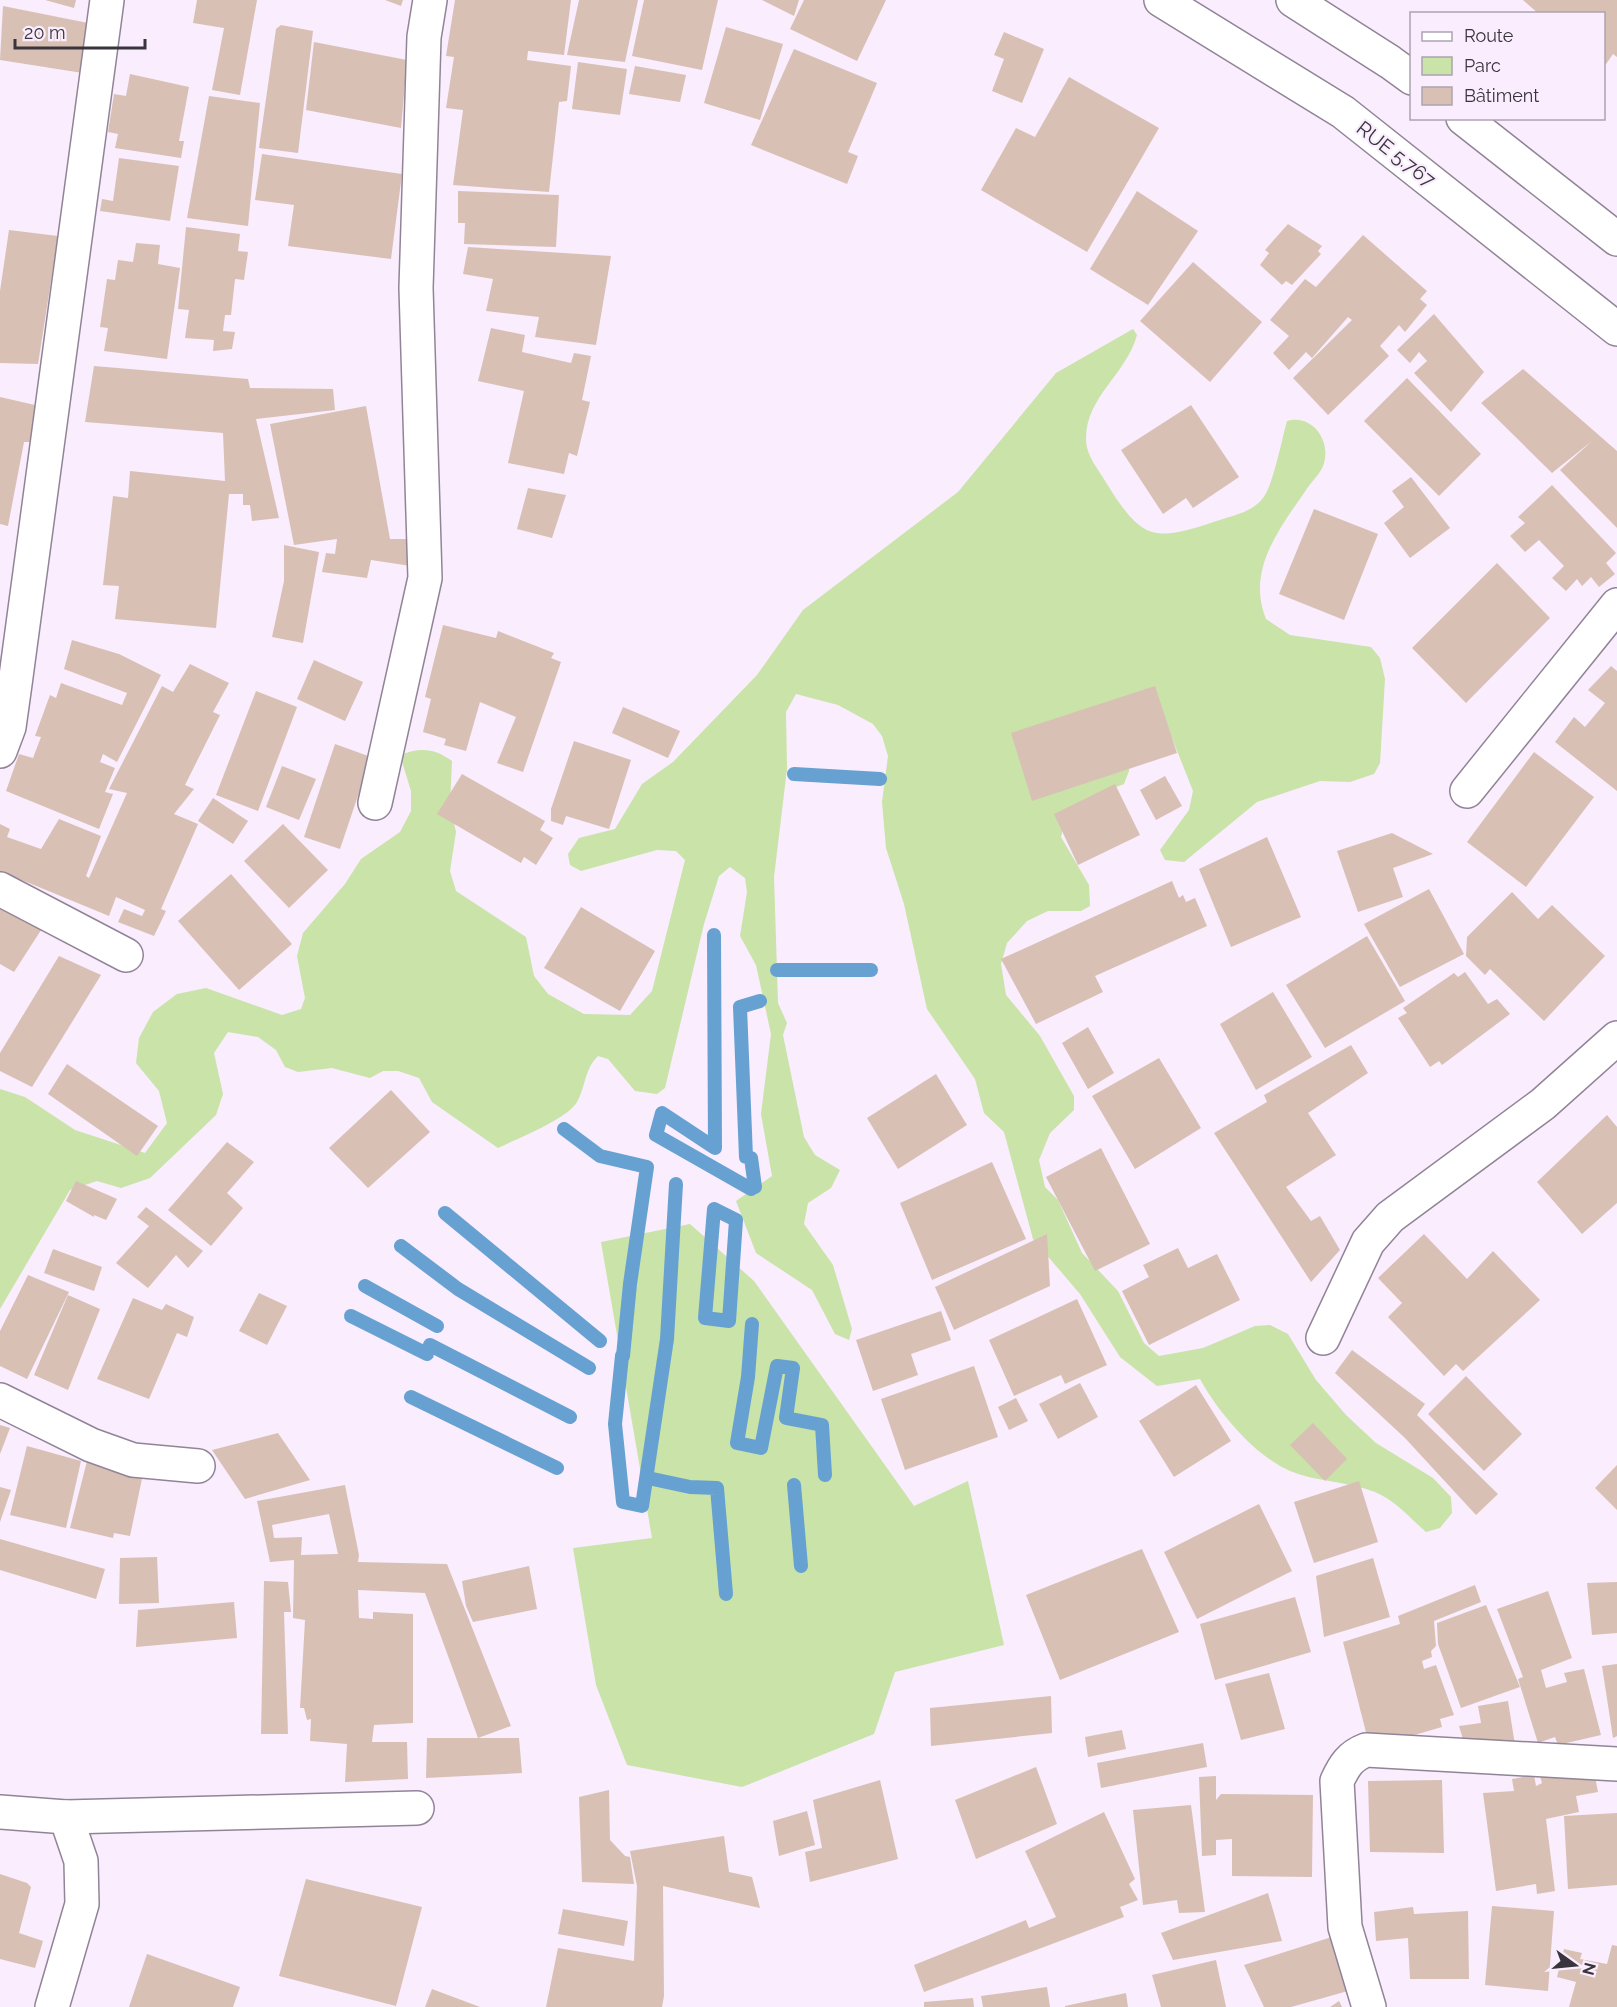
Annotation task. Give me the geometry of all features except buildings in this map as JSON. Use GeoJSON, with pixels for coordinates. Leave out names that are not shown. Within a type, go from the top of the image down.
{"type":"FeatureCollection","features":[{"type":"Feature","properties":{"kind":"main road"},"geometry":{"type":"LineString","coordinates":[[0,751],[9,727],[107,0]]}},
{"type":"Feature","properties":{"kind":"main road"},"geometry":{"type":"LineString","coordinates":[[375,803],[425,578],[416,288],[424,37],[430,0]]}},
{"type":"Feature","properties":{"kind":"main road","name":"RUE 5.767"},"geometry":{"type":"LineString","coordinates":[[1161,0],[1342,112],[1617,329]]}},
{"type":"Feature","properties":{"kind":"main road"},"geometry":{"type":"LineString","coordinates":[[1293,0],[1410,77]]}},
{"type":"Feature","properties":{"kind":"main road"},"geometry":{"type":"LineString","coordinates":[[1466,120],[1617,239]]}},
{"type":"Feature","properties":{"kind":"main road"},"geometry":{"type":"LineString","coordinates":[[1467,791],[1617,605]]}},
{"type":"Feature","properties":{"kind":"main road"},"geometry":{"type":"LineString","coordinates":[[0,888],[126,955]]}},
{"type":"Feature","properties":{"kind":"main road"},"geometry":{"type":"LineString","coordinates":[[1323,1338],[1368,1242],[1390,1217],[1542,1104],[1617,1038]]}},
{"type":"Feature","properties":{"kind":"main road"},"geometry":{"type":"LineString","coordinates":[[0,1400],[101,1449],[133,1460],[198,1466]]}},
{"type":"Feature","properties":{"kind":"main road"},"geometry":{"type":"LineString","coordinates":[[1369,2007],[1345,1927],[1337,1780],[1344,1765],[1355,1754],[1366,1750],[1617,1764]]}},
{"type":"Feature","properties":{"kind":"main road"},"geometry":{"type":"LineString","coordinates":[[0,1812],[66,1816],[417,1808]]}},
{"type":"Feature","properties":{"kind":"main road"},"geometry":{"type":"LineString","coordinates":[[52,2007],[82,1904],[81,1861],[66,1816]]}},
{"type":"Feature","properties":{"kind":"green space"},"geometry":{"type":"Polygon","coordinates":[[[1133,329],[1137,335],[1132,349],[1092,410],[1086,439],[1091,457],[1107,484],[1132,519],[1143,528],[1155,533],[1168,534],[1247,511],[1265,495],[1275,470],[1287,421],[1304,421],[1317,430],[1322,437],[1325,445],[1323,466],[1286,519],[1269,550],[1260,584],[1261,601],[1266,619],[1290,635],[1371,647],[1380,658],[1385,679],[1380,763],[1374,774],[1350,782],[1320,781],[1257,802],[1184,862],[1165,860],[1160,850],[1189,810],[1193,791],[1172,738],[1129,726],[1129,771],[1124,784],[1085,799],[1067,814],[1061,837],[1089,885],[1090,906],[1081,911],[1048,911],[1027,921],[1007,943],[1001,964],[1006,995],[1040,1036],[1074,1096],[1074,1110],[1050,1133],[1039,1160],[1045,1187],[1058,1200],[1082,1253],[1118,1291],[1144,1343],[1159,1356],[1203,1348],[1255,1326],[1270,1325],[1288,1334],[1316,1380],[1346,1415],[1376,1443],[1433,1478],[1451,1497],[1452,1513],[1440,1528],[1426,1532],[1396,1504],[1365,1488],[1321,1480],[1290,1471],[1264,1455],[1239,1432],[1227,1419],[1200,1379],[1157,1386],[1120,1357],[1080,1294],[1033,1239],[1004,1132],[984,1113],[975,1079],[927,1009],[904,904],[886,848],[882,802],[888,756],[882,736],[873,724],[838,705],[796,694],[786,712],[787,769],[774,877],[778,1003],[787,1023],[783,1035],[804,1137],[815,1155],[840,1170],[831,1188],[808,1203],[804,1224],[833,1265],[852,1329],[849,1340],[835,1334],[812,1290],[756,1253],[736,1201],[772,1176],[761,1114],[771,1034],[756,965],[740,936],[747,892],[745,878],[730,867],[719,876],[704,924],[665,1088],[657,1094],[635,1091],[608,1059],[598,1056],[593,1061],[580,1096],[571,1109],[552,1122],[498,1148],[432,1102],[419,1078],[398,1071],[383,1071],[370,1078],[332,1068],[298,1072],[285,1067],[276,1050],[258,1037],[228,1032],[214,1053],[223,1094],[216,1115],[150,1178],[121,1188],[97,1181],[70,1190],[0,1309],[0,1089],[25,1097],[75,1130],[145,1153],[167,1123],[159,1091],[136,1063],[139,1038],[153,1012],[177,994],[206,988],[282,1015],[301,1009],[305,998],[297,956],[303,933],[345,884],[361,859],[400,832],[411,811],[411,791],[400,755],[427,750],[440,753],[452,761],[450,805],[456,832],[450,871],[456,891],[526,937],[534,976],[548,994],[584,1014],[630,1015],[652,991],[685,860],[676,851],[657,850],[581,871],[570,865],[568,854],[579,838],[615,829],[642,784],[673,762],[757,675],[803,610],[958,492],[1056,373],[1133,329]]]}},
{"type":"Feature","properties":{"kind":"green space"},"geometry":{"type":"Polygon","coordinates":[[[690,1224],[754,1281],[914,1506],[968,1481],[1004,1645],[895,1672],[874,1734],[742,1787],[627,1765],[596,1685],[573,1548],[652,1538],[601,1242],[690,1224]]]}},
{"type":"Feature","properties":{"kind":"waterway"},"geometry":{"type":"LineString","coordinates":[[794,774],[880,779]]}},
{"type":"Feature","properties":{"kind":"waterway"},"geometry":{"type":"LineString","coordinates":[[714,935],[715,1148],[662,1113],[656,1135],[751,1189]]}},
{"type":"Feature","properties":{"kind":"waterway"},"geometry":{"type":"LineString","coordinates":[[777,970],[871,970]]}},
{"type":"Feature","properties":{"kind":"waterway"},"geometry":{"type":"LineString","coordinates":[[755,1187],[751,1158],[746,1157],[740,1007],[760,1001]]}},
{"type":"Feature","properties":{"kind":"waterway"},"geometry":{"type":"LineString","coordinates":[[564,1129],[600,1156],[647,1167],[630,1284],[623,1356]]}},
{"type":"Feature","properties":{"kind":"waterway"},"geometry":{"type":"LineString","coordinates":[[622,1356],[615,1424],[623,1502],[642,1506],[667,1339],[676,1184]]}},
{"type":"Feature","properties":{"kind":"waterway"},"geometry":{"type":"LineString","coordinates":[[714,1209],[736,1220],[729,1321],[705,1318],[714,1209]]}},
{"type":"Feature","properties":{"kind":"waterway"},"geometry":{"type":"LineString","coordinates":[[445,1213],[600,1341]]}},
{"type":"Feature","properties":{"kind":"waterway"},"geometry":{"type":"LineString","coordinates":[[401,1246],[458,1289],[589,1368]]}},
{"type":"Feature","properties":{"kind":"waterway"},"geometry":{"type":"LineString","coordinates":[[365,1286],[437,1326]]}},
{"type":"Feature","properties":{"kind":"waterway"},"geometry":{"type":"LineString","coordinates":[[351,1316],[427,1354]]}},
{"type":"Feature","properties":{"kind":"waterway"},"geometry":{"type":"LineString","coordinates":[[752,1324],[748,1377],[737,1443],[761,1448],[777,1366],[793,1368],[786,1418],[822,1425],[825,1475]]}},
{"type":"Feature","properties":{"kind":"waterway"},"geometry":{"type":"LineString","coordinates":[[430,1345],[570,1417]]}},
{"type":"Feature","properties":{"kind":"waterway"},"geometry":{"type":"LineString","coordinates":[[411,1397],[557,1468]]}},
{"type":"Feature","properties":{"kind":"waterway"},"geometry":{"type":"LineString","coordinates":[[648,1478],[690,1487],[717,1488],[726,1594]]}},
{"type":"Feature","properties":{"kind":"waterway"},"geometry":{"type":"LineString","coordinates":[[794,1485],[801,1566]]}}]}
